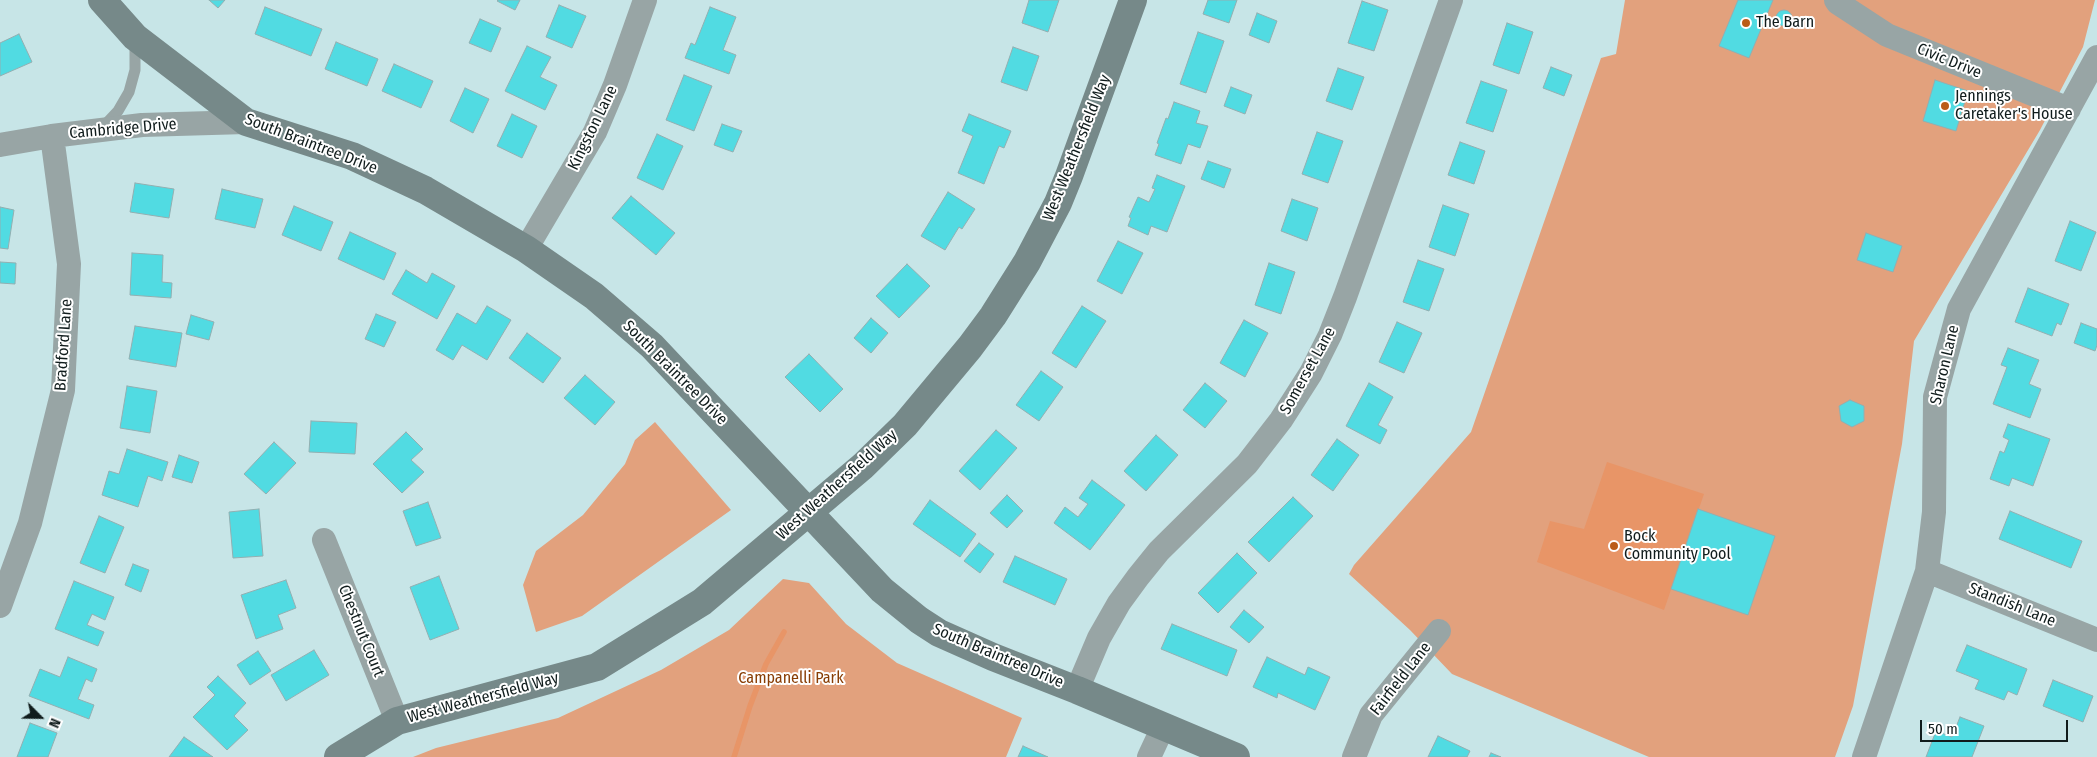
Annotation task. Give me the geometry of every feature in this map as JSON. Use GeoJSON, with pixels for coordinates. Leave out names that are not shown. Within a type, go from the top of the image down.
{"type":"FeatureCollection","features":[{"type":"Feature","properties":{"kind":"street","name":"South Braintree Drive"},"geometry":{"type":"LineString","coordinates":[[102,0],[135,37],[246,122],[352,156],[425,190],[526,249],[594,296],[652,346],[882,590],[919,620],[968,646],[1236,757]]}},
{"type":"Feature","properties":{"kind":"street","name":"Kingston Lane"},"geometry":{"type":"LineString","coordinates":[[526,249],[595,132],[615,85],[645,0]]}},
{"type":"Feature","properties":{"kind":"street","name":"West Weathersfield Way"},"geometry":{"type":"LineString","coordinates":[[338,757],[397,721],[597,667],[702,602],[863,466],[904,425],[970,347],[1002,302],[1027,262],[1058,203],[1132,0]]}},
{"type":"Feature","properties":{"kind":"street","name":"Somerset Lane"},"geometry":{"type":"LineString","coordinates":[[1077,690],[1099,638],[1119,603],[1138,577],[1159,551],[1247,464],[1281,420],[1310,373],[1330,335],[1345,298],[1451,0]]}},
{"type":"Feature","properties":{"kind":"street","name":"Civic Drive"},"geometry":{"type":"LineString","coordinates":[[1836,0],[1887,36],[2069,109]]}},
{"type":"Feature","properties":{"kind":"street","name":"Sharon Lane"},"geometry":{"type":"LineString","coordinates":[[1864,757],[1927,571],[1934,512],[1935,397],[1959,310],[2097,57]]}},
{"type":"Feature","properties":{"kind":"street","name":"Cambridge Drive"},"geometry":{"type":"LineString","coordinates":[[0,145],[52,136],[142,125],[246,122]]}},
{"type":"Feature","properties":{"kind":"street","name":"Bradford Lane"},"geometry":{"type":"LineString","coordinates":[[0,606],[30,523],[63,390],[69,264],[52,136]]}},
{"type":"Feature","properties":{"kind":"street","name":"Chestnut Court"},"geometry":{"type":"LineString","coordinates":[[324,540],[397,721]]}},
{"type":"Feature","properties":{"kind":"street","name":"Standish Lane"},"geometry":{"type":"LineString","coordinates":[[1927,571],[2097,640]]}},
{"type":"Feature","properties":{"kind":"street","name":"Fairfield Lane"},"geometry":{"type":"LineString","coordinates":[[1354,757],[1371,715],[1439,631]]}},
{"type":"Feature","properties":{"kind":"street"},"geometry":{"type":"LineString","coordinates":[[1149,757],[1162,726]]}},
{"type":"Feature","properties":{"kind":"lane"},"geometry":{"type":"LineString","coordinates":[[100,130],[118,110],[129,92],[135,70],[135,37]]}},
{"type":"Feature","properties":{"kind":"green space"},"geometry":{"type":"Polygon","coordinates":[[[1625,0],[2095,0],[2083,47],[2040,130],[1914,341],[1902,444],[1853,706],[1835,757],[1649,757],[1452,674],[1410,630],[1349,574],[1354,565],[1471,432],[1601,58],[1616,54],[1625,0]]]}},
{"type":"Feature","properties":{"kind":"green space"},"geometry":{"type":"Polygon","coordinates":[[[655,422],[731,510],[582,616],[536,632],[523,585],[536,551],[583,515],[625,464],[635,440],[655,422]]]}},
{"type":"Feature","properties":{"kind":"green space","name":"Campanelli Park"},"geometry":{"type":"Polygon","coordinates":[[[783,579],[809,583],[846,624],[897,663],[1022,718],[1006,757],[413,757],[436,748],[558,718],[661,670],[729,630],[783,579]]]}},
{"type":"Feature","properties":{"kind":"shaded area","name":"Bock Community Pool"},"geometry":{"type":"Polygon","coordinates":[[[1607,462],[1704,494],[1664,610],[1537,562],[1550,521],[1584,529],[1607,462]]]}},
{"type":"Feature","properties":{"kind":"building"},"geometry":{"type":"Polygon","coordinates":[[[209,0],[225,0],[218,8],[209,0]]]}},
{"type":"Feature","properties":{"kind":"building"},"geometry":{"type":"Polygon","coordinates":[[[498,0],[520,0],[515,10],[498,0]]]}},
{"type":"Feature","properties":{"kind":"building"},"geometry":{"type":"Polygon","coordinates":[[[1029,0],[1059,0],[1048,32],[1022,23],[1029,0]]]}},
{"type":"Feature","properties":{"kind":"building"},"geometry":{"type":"Polygon","coordinates":[[[1208,0],[1237,0],[1229,23],[1203,14],[1208,0]]]}},
{"type":"Feature","properties":{"kind":"building","name":"The Barn"},"geometry":{"type":"Polygon","coordinates":[[[1738,0],[1773,0],[1749,58],[1719,46],[1738,0]]]}},
{"type":"Feature","properties":{"kind":"building"},"geometry":{"type":"Polygon","coordinates":[[[1362,1],[1388,10],[1374,51],[1348,43],[1362,1]]]}},
{"type":"Feature","properties":{"kind":"building"},"geometry":{"type":"Polygon","coordinates":[[[559,5],[586,16],[572,48],[546,37],[559,5]]]}},
{"type":"Feature","properties":{"kind":"building"},"geometry":{"type":"Polygon","coordinates":[[[265,7],[322,29],[311,56],[255,34],[265,7]]]}},
{"type":"Feature","properties":{"kind":"building"},"geometry":{"type":"Polygon","coordinates":[[[710,7],[736,17],[723,50],[736,55],[729,74],[685,58],[691,43],[695,45],[710,7]]]}},
{"type":"Feature","properties":{"kind":"building"},"geometry":{"type":"Polygon","coordinates":[[[1781,10],[1787,10],[1792,15],[1790,24],[1781,26],[1776,21],[1776,15],[1781,10]]]}},
{"type":"Feature","properties":{"kind":"building"},"geometry":{"type":"Polygon","coordinates":[[[1257,13],[1277,21],[1269,43],[1249,35],[1257,13]]]}},
{"type":"Feature","properties":{"kind":"building"},"geometry":{"type":"Polygon","coordinates":[[[480,19],[501,28],[491,52],[469,43],[480,19]]]}},
{"type":"Feature","properties":{"kind":"building"},"geometry":{"type":"Polygon","coordinates":[[[1507,23],[1533,32],[1519,74],[1493,65],[1507,23]]]}},
{"type":"Feature","properties":{"kind":"building"},"geometry":{"type":"Polygon","coordinates":[[[1198,32],[1224,41],[1206,93],[1180,84],[1198,32]]]}},
{"type":"Feature","properties":{"kind":"building"},"geometry":{"type":"Polygon","coordinates":[[[19,34],[32,62],[0,76],[0,43],[19,34]]]}},
{"type":"Feature","properties":{"kind":"building"},"geometry":{"type":"Polygon","coordinates":[[[336,42],[378,59],[367,86],[325,69],[336,42]]]}},
{"type":"Feature","properties":{"kind":"building"},"geometry":{"type":"Polygon","coordinates":[[[527,46],[551,57],[540,77],[557,85],[545,110],[505,91],[527,46]]]}},
{"type":"Feature","properties":{"kind":"building"},"geometry":{"type":"Polygon","coordinates":[[[1013,47],[1039,56],[1027,91],[1001,82],[1013,47]]]}},
{"type":"Feature","properties":{"kind":"building"},"geometry":{"type":"Polygon","coordinates":[[[394,64],[433,81],[421,108],[382,91],[394,64]]]}},
{"type":"Feature","properties":{"kind":"building"},"geometry":{"type":"Polygon","coordinates":[[[1551,67],[1572,75],[1564,96],[1543,88],[1551,67]]]}},
{"type":"Feature","properties":{"kind":"building"},"geometry":{"type":"Polygon","coordinates":[[[1338,68],[1364,77],[1352,110],[1326,101],[1338,68]]]}},
{"type":"Feature","properties":{"kind":"building"},"geometry":{"type":"Polygon","coordinates":[[[684,75],[712,86],[694,131],[666,120],[684,75]]]}},
{"type":"Feature","properties":{"kind":"building","name":"Jennings Caretaker's House"},"geometry":{"type":"Polygon","coordinates":[[[1935,80],[1968,91],[1956,131],[1923,121],[1935,80]]]}},
{"type":"Feature","properties":{"kind":"building"},"geometry":{"type":"Polygon","coordinates":[[[1481,81],[1507,90],[1493,132],[1466,123],[1481,81]]]}},
{"type":"Feature","properties":{"kind":"building"},"geometry":{"type":"Polygon","coordinates":[[[1231,87],[1252,95],[1245,114],[1224,106],[1231,87]]]}},
{"type":"Feature","properties":{"kind":"building"},"geometry":{"type":"Polygon","coordinates":[[[465,88],[489,99],[473,133],[450,121],[465,88]]]}},
{"type":"Feature","properties":{"kind":"building"},"geometry":{"type":"Polygon","coordinates":[[[1174,102],[1200,111],[1196,123],[1208,126],[1200,148],[1188,144],[1181,164],[1155,155],[1159,144],[1157,143],[1174,102]]]}},
{"type":"Feature","properties":{"kind":"building"},"geometry":{"type":"Polygon","coordinates":[[[512,114],[537,126],[522,158],[497,146],[512,114]]]}},
{"type":"Feature","properties":{"kind":"building"},"geometry":{"type":"Polygon","coordinates":[[[969,114],[1011,131],[1004,148],[999,146],[984,184],[958,173],[973,136],[962,131],[969,114]]]}},
{"type":"Feature","properties":{"kind":"building"},"geometry":{"type":"Polygon","coordinates":[[[722,124],[742,131],[733,152],[714,145],[722,124]]]}},
{"type":"Feature","properties":{"kind":"building"},"geometry":{"type":"Polygon","coordinates":[[[1317,132],[1343,141],[1328,183],[1302,174],[1317,132]]]}},
{"type":"Feature","properties":{"kind":"building"},"geometry":{"type":"Polygon","coordinates":[[[657,134],[683,146],[663,190],[637,178],[657,134]]]}},
{"type":"Feature","properties":{"kind":"building"},"geometry":{"type":"Polygon","coordinates":[[[1460,142],[1485,151],[1474,184],[1448,175],[1460,142]]]}},
{"type":"Feature","properties":{"kind":"building"},"geometry":{"type":"Polygon","coordinates":[[[1208,161],[1231,169],[1224,188],[1201,179],[1208,161]]]}},
{"type":"Feature","properties":{"kind":"building"},"geometry":{"type":"Polygon","coordinates":[[[1157,175],[1185,186],[1167,232],[1151,226],[1148,235],[1128,226],[1131,218],[1129,217],[1138,197],[1149,202],[1155,189],[1152,188],[1157,175]]]}},
{"type":"Feature","properties":{"kind":"building"},"geometry":{"type":"Polygon","coordinates":[[[135,183],[174,189],[169,218],[130,212],[135,183]]]}},
{"type":"Feature","properties":{"kind":"building"},"geometry":{"type":"Polygon","coordinates":[[[222,189],[263,199],[255,228],[215,219],[222,189]]]}},
{"type":"Feature","properties":{"kind":"building"},"geometry":{"type":"Polygon","coordinates":[[[948,192],[975,209],[962,229],[959,227],[945,250],[921,236],[948,192]]]}},
{"type":"Feature","properties":{"kind":"building"},"geometry":{"type":"Polygon","coordinates":[[[631,196],[675,233],[656,255],[612,218],[631,196]]]}},
{"type":"Feature","properties":{"kind":"building"},"geometry":{"type":"Polygon","coordinates":[[[1292,199],[1318,208],[1307,241],[1281,231],[1292,199]]]}},
{"type":"Feature","properties":{"kind":"building"},"geometry":{"type":"Polygon","coordinates":[[[1443,205],[1469,214],[1455,256],[1429,247],[1443,205]]]}},
{"type":"Feature","properties":{"kind":"building"},"geometry":{"type":"Polygon","coordinates":[[[294,206],[333,222],[321,251],[282,235],[294,206]]]}},
{"type":"Feature","properties":{"kind":"building"},"geometry":{"type":"Polygon","coordinates":[[[0,207],[14,210],[8,249],[0,248],[0,207]]]}},
{"type":"Feature","properties":{"kind":"building"},"geometry":{"type":"Polygon","coordinates":[[[2070,221],[2096,232],[2081,271],[2055,261],[2070,221]]]}},
{"type":"Feature","properties":{"kind":"building"},"geometry":{"type":"Polygon","coordinates":[[[350,232],[396,253],[384,280],[338,259],[350,232]]]}},
{"type":"Feature","properties":{"kind":"building"},"geometry":{"type":"Polygon","coordinates":[[[1866,233],[1902,246],[1893,272],[1857,260],[1866,233]]]}},
{"type":"Feature","properties":{"kind":"building"},"geometry":{"type":"Polygon","coordinates":[[[1118,241],[1143,253],[1122,294],[1097,281],[1118,241]]]}},
{"type":"Feature","properties":{"kind":"building"},"geometry":{"type":"Polygon","coordinates":[[[132,253],[163,255],[162,282],[172,283],[171,298],[130,295],[132,253]]]}},
{"type":"Feature","properties":{"kind":"building"},"geometry":{"type":"Polygon","coordinates":[[[1418,260],[1444,269],[1429,311],[1403,302],[1418,260]]]}},
{"type":"Feature","properties":{"kind":"building"},"geometry":{"type":"Polygon","coordinates":[[[0,262],[16,263],[15,284],[0,283],[0,262]]]}},
{"type":"Feature","properties":{"kind":"building"},"geometry":{"type":"Polygon","coordinates":[[[1269,263],[1295,272],[1281,314],[1255,305],[1269,263]]]}},
{"type":"Feature","properties":{"kind":"building"},"geometry":{"type":"Polygon","coordinates":[[[907,264],[930,286],[899,318],[876,296],[907,264]]]}},
{"type":"Feature","properties":{"kind":"building"},"geometry":{"type":"Polygon","coordinates":[[[406,270],[427,283],[432,273],[455,286],[437,319],[392,294],[406,270]]]}},
{"type":"Feature","properties":{"kind":"building"},"geometry":{"type":"Polygon","coordinates":[[[2028,288],[2069,304],[2061,325],[2057,323],[2052,336],[2015,322],[2028,288]]]}},
{"type":"Feature","properties":{"kind":"building"},"geometry":{"type":"Polygon","coordinates":[[[487,306],[511,320],[487,360],[462,345],[453,360],[436,350],[457,313],[476,324],[487,306]]]}},
{"type":"Feature","properties":{"kind":"building"},"geometry":{"type":"Polygon","coordinates":[[[1082,306],[1106,321],[1076,368],[1052,353],[1082,306]]]}},
{"type":"Feature","properties":{"kind":"building"},"geometry":{"type":"Polygon","coordinates":[[[376,314],[396,322],[384,347],[365,339],[376,314]]]}},
{"type":"Feature","properties":{"kind":"building"},"geometry":{"type":"Polygon","coordinates":[[[191,315],[214,322],[209,340],[186,334],[191,315]]]}},
{"type":"Feature","properties":{"kind":"building"},"geometry":{"type":"Polygon","coordinates":[[[871,318],[888,333],[871,353],[854,338],[871,318]]]}},
{"type":"Feature","properties":{"kind":"building"},"geometry":{"type":"Polygon","coordinates":[[[1244,320],[1268,333],[1245,377],[1220,363],[1244,320]]]}},
{"type":"Feature","properties":{"kind":"building"},"geometry":{"type":"Polygon","coordinates":[[[1397,322],[1422,333],[1404,373],[1379,362],[1397,322]]]}},
{"type":"Feature","properties":{"kind":"building"},"geometry":{"type":"Polygon","coordinates":[[[2081,323],[2097,329],[2095,351],[2074,343],[2081,323]]]}},
{"type":"Feature","properties":{"kind":"building"},"geometry":{"type":"Polygon","coordinates":[[[135,326],[182,333],[176,367],[129,359],[135,326]]]}},
{"type":"Feature","properties":{"kind":"building"},"geometry":{"type":"Polygon","coordinates":[[[527,333],[561,358],[543,383],[509,358],[527,333]]]}},
{"type":"Feature","properties":{"kind":"building"},"geometry":{"type":"Polygon","coordinates":[[[2008,348],[2039,360],[2029,384],[2041,389],[2030,418],[1993,404],[2007,367],[2001,365],[2008,348]]]}},
{"type":"Feature","properties":{"kind":"building"},"geometry":{"type":"Polygon","coordinates":[[[809,354],[843,389],[820,412],[785,377],[809,354]]]}},
{"type":"Feature","properties":{"kind":"building"},"geometry":{"type":"Polygon","coordinates":[[[1041,371],[1063,387],[1039,421],[1016,405],[1041,371]]]}},
{"type":"Feature","properties":{"kind":"building"},"geometry":{"type":"Polygon","coordinates":[[[585,375],[615,402],[595,425],[564,398],[585,375]]]}},
{"type":"Feature","properties":{"kind":"building"},"geometry":{"type":"Polygon","coordinates":[[[1205,383],[1227,401],[1205,428],[1183,410],[1205,383]]]}},
{"type":"Feature","properties":{"kind":"building"},"geometry":{"type":"Polygon","coordinates":[[[1369,383],[1393,397],[1378,425],[1387,430],[1380,444],[1346,426],[1369,383]]]}},
{"type":"Feature","properties":{"kind":"building"},"geometry":{"type":"Polygon","coordinates":[[[127,386],[157,391],[150,433],[120,428],[127,386]]]}},
{"type":"Feature","properties":{"kind":"building"},"geometry":{"type":"Polygon","coordinates":[[[1850,400],[1864,406],[1864,421],[1852,427],[1841,421],[1839,406],[1850,400]]]}},
{"type":"Feature","properties":{"kind":"building"},"geometry":{"type":"Polygon","coordinates":[[[311,421],[357,423],[355,454],[309,452],[311,421]]]}},
{"type":"Feature","properties":{"kind":"building"},"geometry":{"type":"Polygon","coordinates":[[[2008,424],[2050,439],[2033,486],[2012,478],[2009,486],[1990,479],[2000,451],[2004,453],[2009,440],[2003,437],[2008,424]]]}},
{"type":"Feature","properties":{"kind":"building"},"geometry":{"type":"Polygon","coordinates":[[[996,430],[1017,448],[980,490],[959,471],[996,430]]]}},
{"type":"Feature","properties":{"kind":"building"},"geometry":{"type":"Polygon","coordinates":[[[406,432],[423,449],[411,460],[424,472],[402,493],[373,464],[406,432]]]}},
{"type":"Feature","properties":{"kind":"building"},"geometry":{"type":"Polygon","coordinates":[[[1156,435],[1178,455],[1146,491],[1124,471],[1156,435]]]}},
{"type":"Feature","properties":{"kind":"building"},"geometry":{"type":"Polygon","coordinates":[[[1337,439],[1359,455],[1333,491],[1311,475],[1337,439]]]}},
{"type":"Feature","properties":{"kind":"building"},"geometry":{"type":"Polygon","coordinates":[[[274,442],[296,463],[266,494],[244,474],[274,442]]]}},
{"type":"Feature","properties":{"kind":"building"},"geometry":{"type":"Polygon","coordinates":[[[127,449],[168,462],[162,481],[148,476],[138,507],[102,495],[109,471],[119,474],[127,449]]]}},
{"type":"Feature","properties":{"kind":"building"},"geometry":{"type":"Polygon","coordinates":[[[179,455],[199,462],[192,483],[172,477],[179,455]]]}},
{"type":"Feature","properties":{"kind":"building"},"geometry":{"type":"Polygon","coordinates":[[[1092,480],[1125,505],[1090,550],[1054,523],[1065,507],[1078,517],[1088,504],[1079,498],[1092,480]]]}},
{"type":"Feature","properties":{"kind":"building"},"geometry":{"type":"Polygon","coordinates":[[[1007,495],[1023,511],[1007,528],[990,513],[1007,495]]]}},
{"type":"Feature","properties":{"kind":"building"},"geometry":{"type":"Polygon","coordinates":[[[1293,497],[1313,516],[1269,562],[1248,542],[1293,497]]]}},
{"type":"Feature","properties":{"kind":"building"},"geometry":{"type":"Polygon","coordinates":[[[930,500],[976,534],[960,557],[913,524],[930,500]]]}},
{"type":"Feature","properties":{"kind":"building"},"geometry":{"type":"Polygon","coordinates":[[[428,502],[441,538],[416,546],[403,511],[428,502]]]}},
{"type":"Feature","properties":{"kind":"building"},"geometry":{"type":"Polygon","coordinates":[[[259,509],[263,556],[233,558],[229,512],[259,509]]]}},
{"type":"Feature","properties":{"kind":"building"},"geometry":{"type":"Polygon","coordinates":[[[1698,509],[1775,536],[1748,615],[1671,589],[1698,509]]]}},
{"type":"Feature","properties":{"kind":"building"},"geometry":{"type":"Polygon","coordinates":[[[2010,511],[2082,541],[2071,568],[1999,539],[2010,511]]]}},
{"type":"Feature","properties":{"kind":"building"},"geometry":{"type":"Polygon","coordinates":[[[99,516],[124,527],[105,573],[80,563],[99,516]]]}},
{"type":"Feature","properties":{"kind":"building"},"geometry":{"type":"Polygon","coordinates":[[[979,543],[994,554],[980,573],[964,561],[979,543]]]}},
{"type":"Feature","properties":{"kind":"building"},"geometry":{"type":"Polygon","coordinates":[[[1237,553],[1257,573],[1218,613],[1198,593],[1237,553]]]}},
{"type":"Feature","properties":{"kind":"building"},"geometry":{"type":"Polygon","coordinates":[[[1015,556],[1067,579],[1055,605],[1003,582],[1015,556]]]}},
{"type":"Feature","properties":{"kind":"building"},"geometry":{"type":"Polygon","coordinates":[[[133,564],[149,570],[141,592],[125,585],[133,564]]]}},
{"type":"Feature","properties":{"kind":"building"},"geometry":{"type":"Polygon","coordinates":[[[439,576],[459,629],[430,640],[410,587],[439,576]]]}},
{"type":"Feature","properties":{"kind":"building"},"geometry":{"type":"Polygon","coordinates":[[[286,580],[296,608],[278,615],[283,629],[256,639],[241,595],[286,580]]]}},
{"type":"Feature","properties":{"kind":"building"},"geometry":{"type":"Polygon","coordinates":[[[74,581],[114,597],[105,620],[92,614],[87,625],[104,632],[98,646],[55,629],[74,581]]]}},
{"type":"Feature","properties":{"kind":"building"},"geometry":{"type":"Polygon","coordinates":[[[1244,610],[1264,627],[1249,643],[1230,627],[1244,610]]]}},
{"type":"Feature","properties":{"kind":"building"},"geometry":{"type":"Polygon","coordinates":[[[1172,624],[1237,650],[1227,676],[1161,649],[1172,624]]]}},
{"type":"Feature","properties":{"kind":"building"},"geometry":{"type":"Polygon","coordinates":[[[1967,645],[2027,669],[2017,695],[2008,691],[2004,700],[1975,689],[1979,680],[1956,671],[1967,645]]]}},
{"type":"Feature","properties":{"kind":"building"},"geometry":{"type":"Polygon","coordinates":[[[314,650],[329,675],[286,701],[271,675],[314,650]]]}},
{"type":"Feature","properties":{"kind":"building"},"geometry":{"type":"Polygon","coordinates":[[[258,651],[271,671],[250,685],[237,665],[258,651]]]}},
{"type":"Feature","properties":{"kind":"building"},"geometry":{"type":"Polygon","coordinates":[[[68,657],[97,669],[92,682],[86,679],[78,699],[94,705],[89,719],[29,696],[40,669],[60,677],[68,657]]]}},
{"type":"Feature","properties":{"kind":"building"},"geometry":{"type":"Polygon","coordinates":[[[1267,657],[1305,675],[1308,667],[1330,677],[1315,710],[1278,693],[1277,698],[1253,687],[1267,657]]]}},
{"type":"Feature","properties":{"kind":"building"},"geometry":{"type":"Polygon","coordinates":[[[218,676],[246,703],[234,716],[248,730],[227,750],[193,717],[215,695],[207,687],[218,676]]]}},
{"type":"Feature","properties":{"kind":"building"},"geometry":{"type":"Polygon","coordinates":[[[2053,680],[2093,696],[2083,722],[2043,706],[2053,680]]]}},
{"type":"Feature","properties":{"kind":"building"},"geometry":{"type":"Polygon","coordinates":[[[1960,717],[1984,726],[1972,757],[1926,757],[1936,731],[1952,737],[1960,717]]]}},
{"type":"Feature","properties":{"kind":"building"},"geometry":{"type":"Polygon","coordinates":[[[30,723],[57,733],[48,757],[17,757],[30,723]]]}},
{"type":"Feature","properties":{"kind":"building"},"geometry":{"type":"Polygon","coordinates":[[[1438,736],[1470,751],[1467,757],[1428,757],[1438,736]]]}},
{"type":"Feature","properties":{"kind":"building"},"geometry":{"type":"Polygon","coordinates":[[[184,737],[213,757],[169,757],[184,737]]]}},
{"type":"Feature","properties":{"kind":"building"},"geometry":{"type":"Polygon","coordinates":[[[1023,746],[1048,757],[1018,757],[1023,746]]]}},
{"type":"Feature","properties":{"kind":"building"},"geometry":{"type":"Polygon","coordinates":[[[1491,753],[1501,757],[1489,757],[1491,753]]]}},
{"type":"Feature","properties":{"kind":"waterway"},"geometry":{"type":"LineString","coordinates":[[734,757],[766,664],[784,632]]}},
{"type":"Feature","properties":{"kind":"place","name":"The Barn"},"geometry":{"type":"Point","coordinates":[1746,23]}},
{"type":"Feature","properties":{"kind":"place","name":"Jennings Caretaker's House"},"geometry":{"type":"Point","coordinates":[1945,106]}},
{"type":"Feature","properties":{"kind":"place","name":"Bock Community Pool"},"geometry":{"type":"Point","coordinates":[1614,546]}}]}
